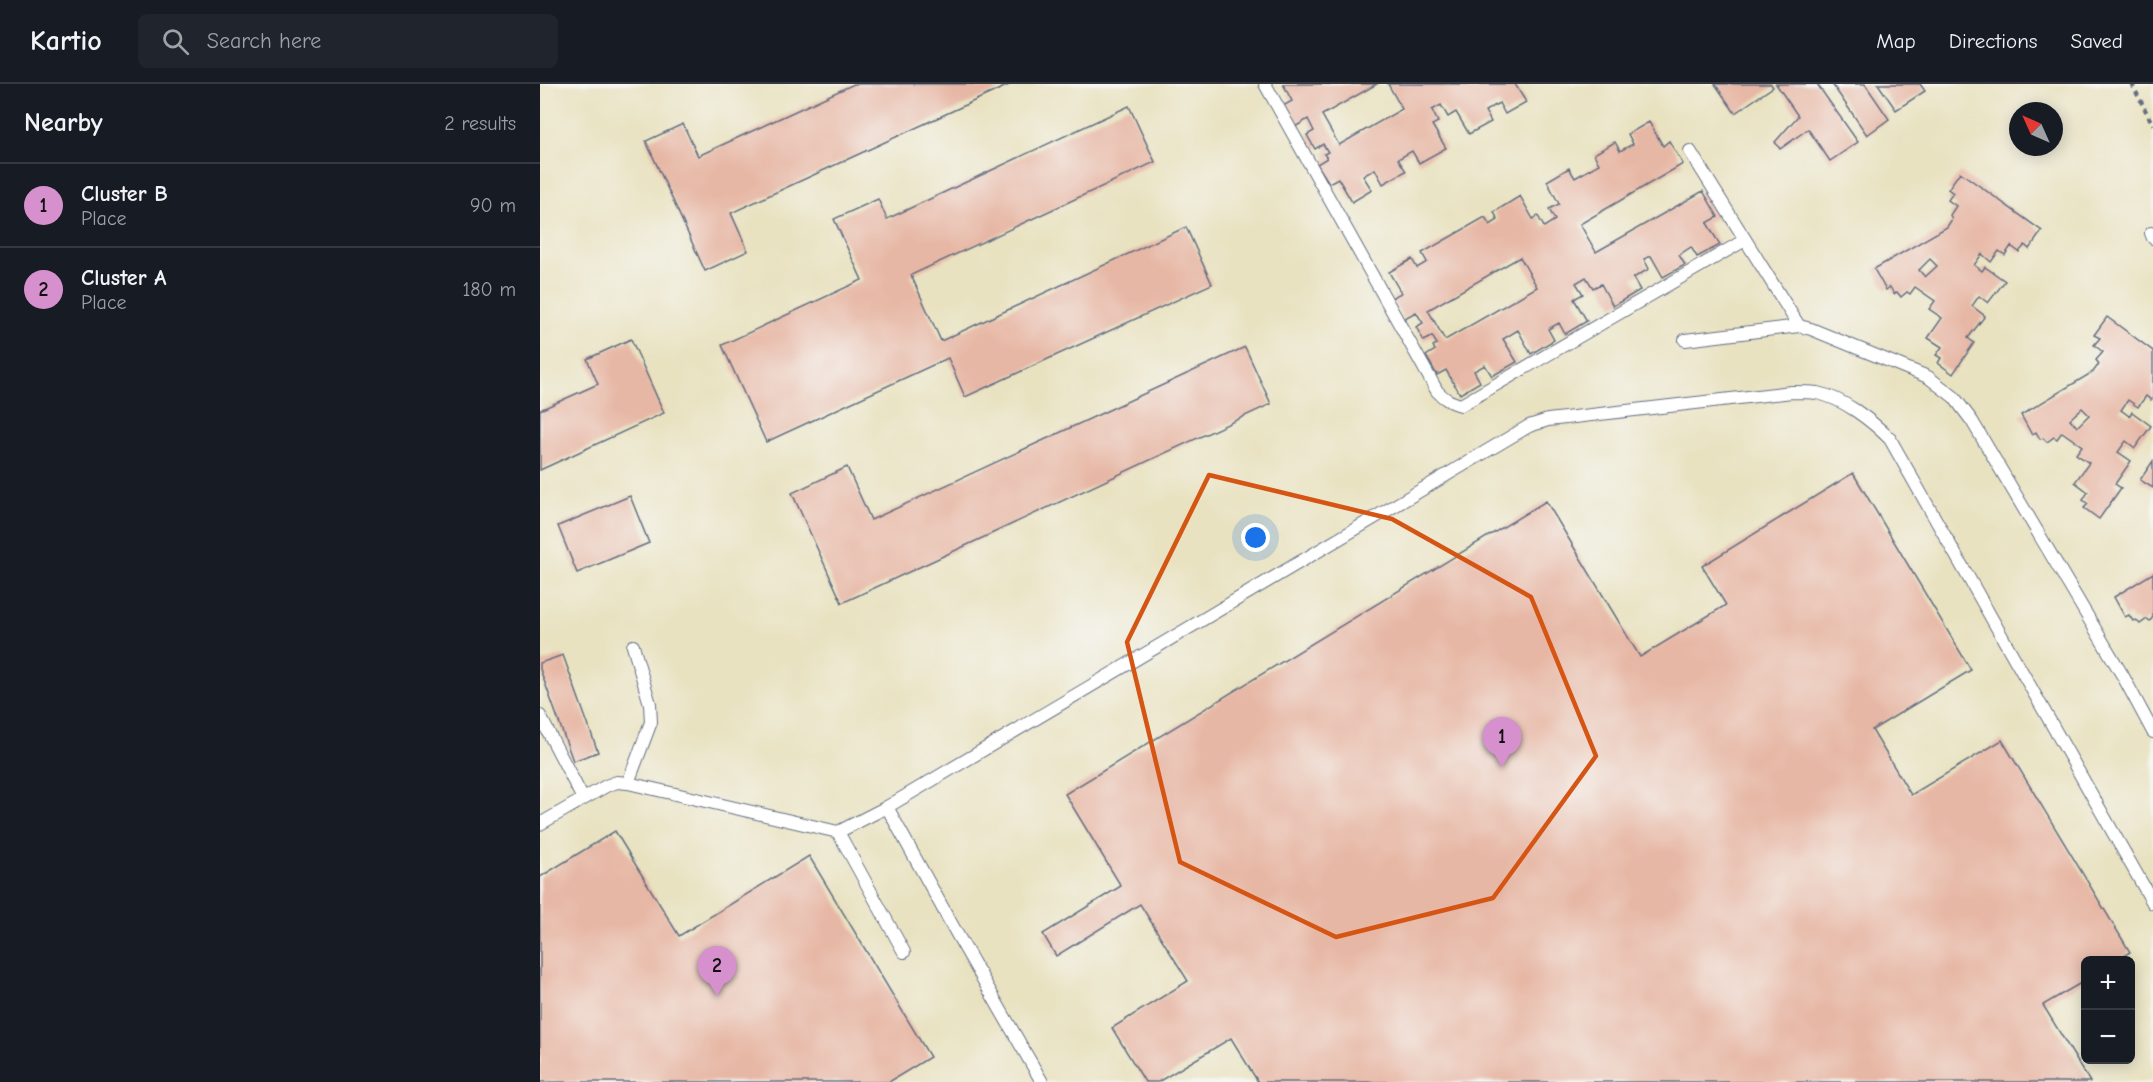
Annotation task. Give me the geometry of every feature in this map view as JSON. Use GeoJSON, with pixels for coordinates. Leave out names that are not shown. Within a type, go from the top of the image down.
{"type":"FeatureCollection","features":[{"type":"Feature","properties":{"kind":"lane"},"geometry":{"type":"LineString","coordinates":[[1265,84],[1437,391],[1453,403],[1461,405],[1745,240]]}},
{"type":"Feature","properties":{"kind":"lane"},"geometry":{"type":"LineString","coordinates":[[1690,151],[1799,326]]}},
{"type":"Feature","properties":{"kind":"lane"},"geometry":{"type":"LineString","coordinates":[[1685,340],[1799,326],[1928,377],[1954,397],[1972,421],[2124,678],[2153,732]]}},
{"type":"Feature","properties":{"kind":"lane"},"geometry":{"type":"LineString","coordinates":[[540,824],[617,782],[838,832],[886,807],[1538,422],[1792,392],[1818,393],[1872,421],[1890,439],[2153,903]]}},
{"type":"Feature","properties":{"kind":"lane"},"geometry":{"type":"LineString","coordinates":[[628,783],[651,722],[651,712],[633,646]]}},
{"type":"Feature","properties":{"kind":"lane"},"geometry":{"type":"LineString","coordinates":[[540,716],[583,800]]}},
{"type":"Feature","properties":{"kind":"lane"},"geometry":{"type":"LineString","coordinates":[[886,807],[1042,1082]]}},
{"type":"Feature","properties":{"kind":"lane"},"geometry":{"type":"LineString","coordinates":[[838,832],[904,952]]}},
{"type":"Feature","properties":{"kind":"path"},"geometry":{"type":"LineString","coordinates":[[2132,84],[2153,125]]}},
{"type":"Feature","properties":{"kind":"highlighted area"},"geometry":{"type":"Polygon","coordinates":[[[1209,475],[1392,519],[1531,597],[1596,756],[1493,898],[1336,937],[1180,862],[1127,642],[1209,475]]]}},
{"type":"Feature","properties":{"kind":"building"},"geometry":{"type":"Polygon","coordinates":[[[854,84],[1011,84],[731,213],[748,251],[705,271],[646,141],[683,124],[698,156],[854,84]]]}},
{"type":"Feature","properties":{"kind":"building"},"geometry":{"type":"Polygon","coordinates":[[[1283,84],[1377,84],[1322,115],[1339,145],[1402,109],[1388,84],[1515,84],[1526,102],[1505,114],[1499,103],[1485,111],[1491,122],[1469,134],[1456,112],[1448,117],[1441,105],[1432,110],[1438,122],[1432,125],[1446,148],[1419,163],[1412,151],[1398,159],[1406,171],[1383,184],[1375,169],[1363,176],[1372,190],[1352,202],[1338,178],[1329,183],[1317,164],[1327,158],[1324,154],[1328,152],[1323,144],[1315,149],[1307,135],[1314,131],[1308,119],[1295,127],[1283,106],[1292,101],[1283,84]]]}},
{"type":"Feature","properties":{"kind":"building"},"geometry":{"type":"Polygon","coordinates":[[[1715,84],[1771,84],[1773,87],[1735,113],[1715,84]]]}},
{"type":"Feature","properties":{"kind":"building"},"geometry":{"type":"Polygon","coordinates":[[[1776,84],[1817,84],[1858,142],[1830,161],[1808,129],[1780,149],[1775,142],[1798,116],[1776,84]]]}},
{"type":"Feature","properties":{"kind":"building"},"geometry":{"type":"Polygon","coordinates":[[[1832,84],[1865,84],[1889,119],[1867,135],[1832,84]]]}},
{"type":"Feature","properties":{"kind":"building"},"geometry":{"type":"Polygon","coordinates":[[[1878,84],[1920,84],[1925,91],[1896,110],[1878,84]]]}},
{"type":"Feature","properties":{"kind":"building"},"geometry":{"type":"Polygon","coordinates":[[[1129,106],[1155,162],[911,275],[941,341],[1186,227],[1212,284],[965,397],[948,358],[766,442],[722,345],[862,280],[834,219],[878,199],[887,219],[1129,106]]]}},
{"type":"Feature","properties":{"kind":"building"},"geometry":{"type":"Polygon","coordinates":[[[1649,122],[1663,146],[1669,141],[1683,164],[1580,224],[1596,252],[1703,191],[1718,217],[1707,223],[1720,245],[1697,257],[1691,247],[1679,255],[1685,265],[1663,277],[1651,256],[1644,259],[1649,269],[1633,278],[1640,290],[1613,306],[1601,284],[1593,288],[1586,277],[1576,283],[1583,294],[1574,299],[1587,321],[1565,334],[1559,323],[1548,329],[1554,340],[1531,354],[1518,330],[1503,339],[1517,362],[1492,376],[1485,365],[1474,371],[1480,382],[1460,394],[1446,370],[1437,375],[1426,356],[1435,350],[1433,346],[1437,344],[1432,336],[1424,341],[1416,327],[1423,323],[1416,312],[1403,319],[1391,298],[1401,293],[1389,272],[1412,259],[1417,268],[1427,262],[1422,253],[1485,217],[1490,225],[1498,220],[1494,212],[1520,196],[1533,219],[1538,216],[1544,227],[1555,220],[1549,209],[1559,204],[1547,181],[1569,168],[1575,178],[1599,164],[1594,154],[1615,142],[1620,151],[1633,144],[1628,134],[1649,122]],[[1520,257],[1428,310],[1445,340],[1537,287],[1520,257]]]}},
{"type":"Feature","properties":{"kind":"building"},"geometry":{"type":"Polygon","coordinates":[[[1960,172],[2042,231],[2029,249],[2025,245],[2019,252],[2011,246],[2005,255],[1999,251],[1991,262],[1982,254],[1974,265],[1982,271],[1985,267],[2005,281],[1988,303],[1979,296],[1972,306],[1985,316],[1968,338],[1974,343],[1953,374],[1938,363],[1941,358],[1936,355],[1942,347],[1928,338],[1942,318],[1929,309],[1935,301],[1915,287],[1910,294],[1907,292],[1901,297],[1897,292],[1894,294],[1890,287],[1886,290],[1874,269],[1947,227],[1952,219],[1950,215],[1956,206],[1948,200],[1953,193],[1948,189],[1960,172]],[[1930,259],[1919,270],[1925,277],[1937,266],[1930,259]]]}},
{"type":"Feature","properties":{"kind":"building"},"geometry":{"type":"Polygon","coordinates":[[[2107,317],[2153,351],[2153,398],[2151,400],[2146,396],[2138,407],[2128,400],[2121,410],[2129,416],[2132,412],[2151,426],[2135,448],[2126,441],[2118,452],[2131,461],[2115,484],[2121,488],[2099,519],[2084,508],[2088,504],[2083,500],[2088,492],[2075,482],[2089,463],[2076,454],[2082,446],[2062,432],[2057,439],[2054,437],[2047,442],[2043,438],[2040,439],[2036,432],[2032,435],[2021,415],[2093,372],[2099,364],[2096,360],[2103,352],[2094,345],[2100,338],[2094,335],[2107,317]],[[2082,408],[2070,419],[2077,427],[2089,415],[2082,408]]]}},
{"type":"Feature","properties":{"kind":"building"},"geometry":{"type":"Polygon","coordinates":[[[631,339],[664,413],[540,470],[540,410],[598,384],[587,359],[631,339]]]}},
{"type":"Feature","properties":{"kind":"building"},"geometry":{"type":"Polygon","coordinates":[[[1245,347],[1271,404],[842,603],[792,493],[847,467],[871,520],[1245,347]]]}},
{"type":"Feature","properties":{"kind":"building"},"geometry":{"type":"Polygon","coordinates":[[[2153,461],[2153,488],[2140,480],[2153,461]]]}},
{"type":"Feature","properties":{"kind":"building"},"geometry":{"type":"Polygon","coordinates":[[[1853,473],[1971,670],[1872,730],[1911,795],[2002,740],[2130,952],[2124,956],[2081,956],[2081,983],[2043,1005],[2090,1082],[1258,1082],[1231,1038],[1158,1082],[1145,1082],[1112,1028],[1188,981],[1140,904],[1056,956],[1043,934],[1121,886],[1065,794],[1546,501],[1640,657],[1726,605],[1702,566],[1853,473]]]}},
{"type":"Feature","properties":{"kind":"building"},"geometry":{"type":"Polygon","coordinates":[[[630,496],[649,543],[577,573],[558,526],[630,496]]]}},
{"type":"Feature","properties":{"kind":"building"},"geometry":{"type":"Polygon","coordinates":[[[2153,573],[2153,617],[2150,621],[2147,619],[2140,624],[2136,620],[2133,621],[2129,615],[2125,617],[2114,597],[2153,573]]]}},
{"type":"Feature","properties":{"kind":"building"},"geometry":{"type":"Polygon","coordinates":[[[563,655],[598,752],[573,761],[540,669],[540,663],[563,655]]]}},
{"type":"Feature","properties":{"kind":"building"},"geometry":{"type":"Polygon","coordinates":[[[615,831],[679,936],[809,856],[930,1057],[889,1082],[540,1082],[540,877],[615,831]]]}},
{"type":"Feature","properties":{"kind":"place","name":"Cluster B"},"geometry":{"type":"Point","coordinates":[1502,767]}},
{"type":"Feature","properties":{"kind":"place","name":"Cluster A"},"geometry":{"type":"Point","coordinates":[717,996]}}]}
